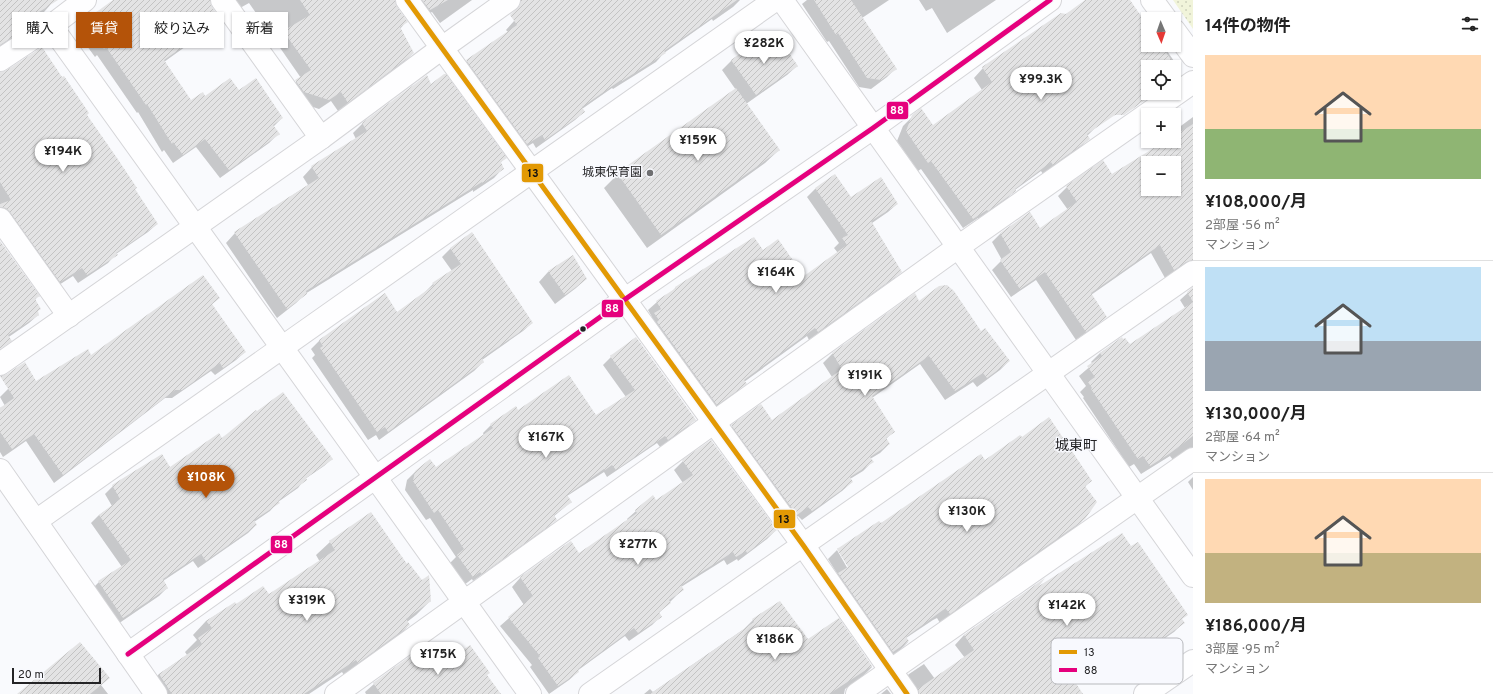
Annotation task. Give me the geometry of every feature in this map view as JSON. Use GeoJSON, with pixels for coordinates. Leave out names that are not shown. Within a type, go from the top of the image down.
{"type":"FeatureCollection","features":[{"type":"Feature","properties":{"kind":"street"},"geometry":{"type":"LineString","coordinates":[[68,13],[85,0]]}},
{"type":"Feature","properties":{"kind":"street"},"geometry":{"type":"LineString","coordinates":[[222,0],[321,138]]}},
{"type":"Feature","properties":{"kind":"street"},"geometry":{"type":"LineString","coordinates":[[408,0],[803,546],[907,694]]}},
{"type":"Feature","properties":{"kind":"street"},"geometry":{"type":"LineString","coordinates":[[0,364],[321,138],[509,0]]}},
{"type":"Feature","properties":{"kind":"street"},"geometry":{"type":"LineString","coordinates":[[36,521],[775,0]]}},
{"type":"Feature","properties":{"kind":"street"},"geometry":{"type":"LineString","coordinates":[[782,0],[1193,576]]}},
{"type":"Feature","properties":{"kind":"street"},"geometry":{"type":"LineString","coordinates":[[128,654],[624,300],[873,128],[1050,0]]}},
{"type":"Feature","properties":{"kind":"street"},"geometry":{"type":"LineString","coordinates":[[1152,0],[1161,12]]}},
{"type":"Feature","properties":{"kind":"street"},"geometry":{"type":"LineString","coordinates":[[1181,40],[1193,56]]}},
{"type":"Feature","properties":{"kind":"street"},"geometry":{"type":"LineString","coordinates":[[0,60],[18,48]]}},
{"type":"Feature","properties":{"kind":"street"},"geometry":{"type":"LineString","coordinates":[[67,48],[530,694]]}},
{"type":"Feature","properties":{"kind":"street"},"geometry":{"type":"LineString","coordinates":[[336,694],[958,247],[1193,82]]}},
{"type":"Feature","properties":{"kind":"street"},"geometry":{"type":"LineString","coordinates":[[0,219],[69,316]]}},
{"type":"Feature","properties":{"kind":"street"},"geometry":{"type":"LineString","coordinates":[[590,694],[1193,272]]}},
{"type":"Feature","properties":{"kind":"street"},"geometry":{"type":"LineString","coordinates":[[857,694],[1193,459]]}},
{"type":"Feature","properties":{"kind":"street"},"geometry":{"type":"LineString","coordinates":[[0,470],[156,694]]}},
{"type":"Feature","properties":{"kind":"street"},"geometry":{"type":"LineString","coordinates":[[1183,668],[1193,661]]}},
{"type":"Feature","properties":{"kind":"street"},"geometry":{"type":"LineString","coordinates":[[1145,694],[1160,684]]}},
{"type":"Feature","properties":{"kind":"green space"},"geometry":{"type":"Polygon","coordinates":[[[1173,0],[1193,0],[1193,29],[1173,0]]]}},
{"type":"Feature","properties":{"kind":"building"},"geometry":{"type":"Polygon","coordinates":[[[0,0],[58,0],[39,12],[12,12],[12,37],[0,45],[0,0]]]}},
{"type":"Feature","properties":{"kind":"building"},"geometry":{"type":"Polygon","coordinates":[[[113,0],[210,0],[216,12],[140,12],[140,48],[181,48],[164,60],[191,100],[203,92],[205,96],[230,78],[239,90],[256,78],[283,118],[273,125],[280,134],[229,170],[205,139],[183,155],[173,142],[172,144],[147,104],[146,105],[107,48],[132,48],[132,12],[96,12],[113,0]]]}},
{"type":"Feature","properties":{"kind":"building"},"geometry":{"type":"Polygon","coordinates":[[[300,0],[395,0],[397,7],[408,22],[400,27],[414,53],[348,103],[341,92],[329,100],[304,92],[295,80],[311,70],[288,38],[288,28],[310,15],[300,0]]]}},
{"type":"Feature","properties":{"kind":"building"},"geometry":{"type":"Polygon","coordinates":[[[422,0],[448,0],[430,10],[422,0]]]}},
{"type":"Feature","properties":{"kind":"building"},"geometry":{"type":"Polygon","coordinates":[[[521,0],[737,0],[664,51],[666,53],[622,81],[621,80],[582,107],[585,112],[545,140],[542,135],[527,144],[466,60],[517,25],[510,15],[520,5],[521,0]]]}},
{"type":"Feature","properties":{"kind":"building"},"geometry":{"type":"Polygon","coordinates":[[[814,0],[851,0],[897,69],[881,80],[867,78],[838,33],[836,35],[814,0]]]}},
{"type":"Feature","properties":{"kind":"building"},"geometry":{"type":"Polygon","coordinates":[[[1085,0],[1130,0],[1141,16],[1141,52],[1166,52],[1171,60],[1141,60],[1141,100],[1145,100],[1124,115],[1115,115],[1087,134],[1090,139],[1053,165],[1051,162],[1015,189],[1016,191],[988,211],[987,210],[973,219],[931,161],[928,163],[906,131],[912,115],[921,108],[933,125],[992,82],[982,67],[1061,13],[1066,14],[1085,0]]]}},
{"type":"Feature","properties":{"kind":"building"},"geometry":{"type":"Polygon","coordinates":[[[778,37],[798,66],[756,95],[731,60],[754,44],[758,49],[778,37]]]}},
{"type":"Feature","properties":{"kind":"building"},"geometry":{"type":"Polygon","coordinates":[[[43,48],[89,113],[87,115],[137,188],[135,189],[158,224],[116,253],[118,255],[87,275],[82,268],[60,282],[10,212],[6,208],[0,207],[0,204],[11,200],[0,182],[0,72],[7,70],[43,48]]]}},
{"type":"Feature","properties":{"kind":"building"},"geometry":{"type":"Polygon","coordinates":[[[446,74],[507,158],[501,162],[504,169],[306,291],[307,294],[287,309],[234,232],[319,178],[311,166],[367,131],[362,123],[427,75],[431,84],[446,74]]]}},
{"type":"Feature","properties":{"kind":"building"},"geometry":{"type":"Polygon","coordinates":[[[736,88],[780,150],[661,235],[617,173],[736,88]]]}},
{"type":"Feature","properties":{"kind":"building"},"geometry":{"type":"Polygon","coordinates":[[[1193,124],[1193,260],[1186,262],[1174,270],[1160,245],[1091,293],[1107,317],[1086,332],[1045,272],[1020,289],[1000,260],[1011,252],[1000,233],[1030,212],[1040,228],[1077,202],[1066,186],[1103,160],[1112,174],[1154,148],[1181,148],[1181,132],[1193,124]]]}},
{"type":"Feature","properties":{"kind":"building"},"geometry":{"type":"Polygon","coordinates":[[[835,174],[851,197],[881,177],[898,204],[871,221],[902,272],[818,332],[815,328],[744,380],[747,384],[717,405],[657,322],[659,320],[654,313],[661,309],[656,301],[676,288],[675,287],[754,237],[763,250],[778,239],[804,276],[847,245],[842,238],[848,235],[815,188],[835,174]]]}},
{"type":"Feature","properties":{"kind":"building"},"geometry":{"type":"Polygon","coordinates":[[[472,232],[533,323],[482,358],[484,362],[388,432],[385,427],[377,432],[320,348],[323,346],[319,340],[385,293],[397,312],[434,285],[432,283],[461,264],[450,248],[472,232]]]}},
{"type":"Feature","properties":{"kind":"building"},"geometry":{"type":"Polygon","coordinates":[[[0,241],[40,296],[35,299],[41,309],[38,311],[39,315],[8,335],[12,341],[0,349],[0,241]]]}},
{"type":"Feature","properties":{"kind":"building"},"geometry":{"type":"Polygon","coordinates":[[[573,255],[587,279],[565,295],[548,271],[573,255]]]}},
{"type":"Feature","properties":{"kind":"building"},"geometry":{"type":"Polygon","coordinates":[[[203,275],[220,298],[212,304],[246,352],[223,368],[220,363],[182,390],[175,390],[63,475],[34,434],[12,449],[0,432],[0,408],[14,398],[0,376],[7,374],[25,362],[36,381],[88,349],[91,355],[203,275]]]}},
{"type":"Feature","properties":{"kind":"building"},"geometry":{"type":"Polygon","coordinates":[[[947,285],[954,291],[981,331],[985,328],[1010,361],[987,378],[983,373],[955,391],[929,356],[872,396],[895,432],[886,438],[890,444],[870,457],[874,462],[850,477],[853,482],[812,511],[808,507],[797,515],[731,425],[761,404],[772,420],[842,369],[832,353],[915,293],[919,301],[939,286],[947,285]]]}},
{"type":"Feature","properties":{"kind":"building"},"geometry":{"type":"Polygon","coordinates":[[[1193,287],[1193,302],[1187,292],[1193,287]]]}},
{"type":"Feature","properties":{"kind":"building"},"geometry":{"type":"Polygon","coordinates":[[[1193,302],[1193,436],[1150,466],[1143,456],[1138,459],[1091,389],[1092,388],[1088,382],[1095,377],[1087,366],[1102,356],[1100,353],[1122,337],[1123,339],[1125,338],[1130,344],[1193,302]]]}},
{"type":"Feature","properties":{"kind":"building"},"geometry":{"type":"Polygon","coordinates":[[[636,337],[696,420],[668,440],[665,436],[616,470],[612,465],[605,470],[604,469],[567,495],[572,502],[554,515],[557,520],[482,574],[480,572],[473,577],[457,555],[464,549],[438,510],[434,513],[413,481],[415,471],[430,459],[436,467],[493,428],[490,424],[516,406],[518,410],[569,375],[596,415],[635,390],[610,356],[636,337]]]}},
{"type":"Feature","properties":{"kind":"building"},"geometry":{"type":"Polygon","coordinates":[[[283,392],[333,459],[306,478],[307,480],[278,501],[280,503],[254,520],[257,525],[206,561],[201,554],[163,579],[168,588],[123,618],[98,581],[131,560],[99,515],[120,499],[112,485],[162,454],[170,467],[219,433],[222,438],[256,410],[257,411],[283,392]]]}},
{"type":"Feature","properties":{"kind":"building"},"geometry":{"type":"Polygon","coordinates":[[[1049,417],[1092,481],[1085,486],[1097,502],[1085,519],[950,614],[946,609],[943,610],[906,637],[909,641],[893,652],[838,573],[848,567],[837,549],[879,521],[881,523],[981,454],[985,460],[1020,435],[1022,437],[1049,417]]]}},
{"type":"Feature","properties":{"kind":"building"},"geometry":{"type":"Polygon","coordinates":[[[711,440],[777,530],[747,553],[746,551],[736,557],[733,552],[681,585],[684,590],[669,600],[671,603],[659,612],[662,617],[638,633],[634,628],[578,669],[579,672],[558,686],[538,658],[540,656],[508,617],[533,596],[520,577],[571,541],[579,553],[637,513],[635,510],[653,495],[656,500],[693,475],[682,460],[711,440]]]}},
{"type":"Feature","properties":{"kind":"building"},"geometry":{"type":"Polygon","coordinates":[[[371,512],[407,564],[408,562],[422,580],[429,575],[431,601],[406,619],[410,625],[358,663],[356,660],[304,694],[172,694],[159,674],[202,644],[198,638],[212,628],[206,621],[235,602],[236,604],[263,586],[269,594],[335,550],[329,541],[371,512]]]}},
{"type":"Feature","properties":{"kind":"building"},"geometry":{"type":"Polygon","coordinates":[[[1122,533],[1131,546],[1138,542],[1188,615],[1182,619],[1185,623],[1163,638],[1051,638],[1051,684],[1076,684],[1083,694],[919,694],[918,689],[974,650],[964,635],[1045,578],[1039,586],[1122,533]]]}},
{"type":"Feature","properties":{"kind":"building"},"geometry":{"type":"Polygon","coordinates":[[[780,601],[808,639],[839,618],[872,666],[829,694],[650,694],[754,622],[752,619],[780,601]]]}},
{"type":"Feature","properties":{"kind":"building"},"geometry":{"type":"Polygon","coordinates":[[[80,642],[110,678],[90,694],[17,694],[80,642]]]}},
{"type":"Feature","properties":{"kind":"building"},"geometry":{"type":"Polygon","coordinates":[[[470,645],[490,673],[487,675],[501,694],[381,694],[373,683],[424,646],[438,667],[470,645]]]}},
{"type":"Feature","properties":{"kind":"transit line","name":"13"},"geometry":{"type":"LineString","coordinates":[[407,0],[803,545],[907,694]]}},
{"type":"Feature","properties":{"kind":"transit line","name":"88"},"geometry":{"type":"LineString","coordinates":[[128,654],[624,300],[873,128],[1050,0]]}},
{"type":"Feature","properties":{"kind":"place","name":"城東保育園"},"geometry":{"type":"Point","coordinates":[650,173]}},
{"type":"Feature","properties":{"kind":"district","name":"城東町"},"geometry":{"type":"Point","coordinates":[1076,446]}}]}
